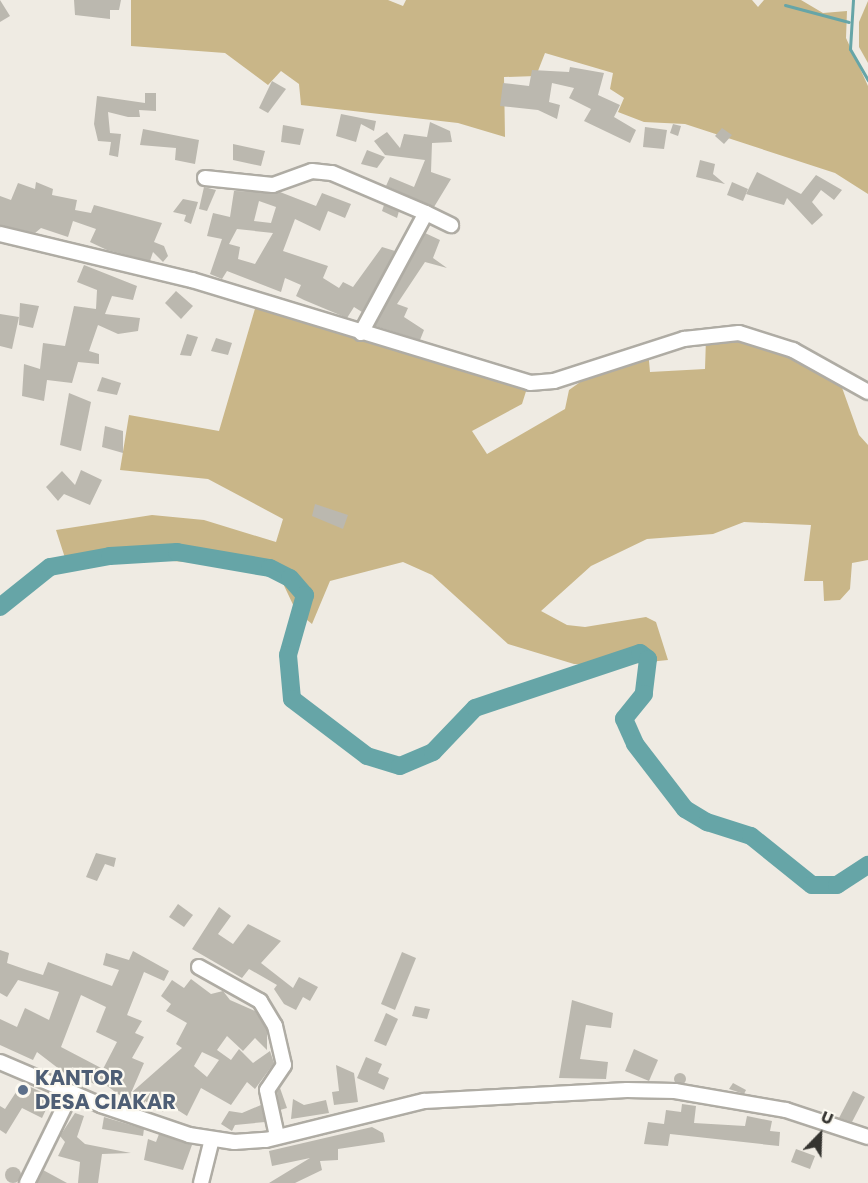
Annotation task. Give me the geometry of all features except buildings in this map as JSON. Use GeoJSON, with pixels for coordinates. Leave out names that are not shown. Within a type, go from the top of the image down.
{"type":"FeatureCollection","features":[{"type":"Feature","properties":{"kind":"street"},"geometry":{"type":"LineString","coordinates":[[205,178],[273,185],[312,171],[332,173],[451,225]]}},
{"type":"Feature","properties":{"kind":"street"},"geometry":{"type":"LineString","coordinates":[[361,333],[426,213]]}},
{"type":"Feature","properties":{"kind":"street"},"geometry":{"type":"LineString","coordinates":[[0,234],[192,279],[361,333],[540,384],[684,339],[746,333],[793,350],[868,392]]}},
{"type":"Feature","properties":{"kind":"street"},"geometry":{"type":"LineString","coordinates":[[199,967],[260,1001],[275,1026],[284,1065],[267,1090],[277,1136]]}},
{"type":"Feature","properties":{"kind":"street"},"geometry":{"type":"LineString","coordinates":[[0,1062],[71,1093],[212,1139],[250,1142],[424,1101],[627,1090],[675,1091],[786,1110],[868,1137]]}},
{"type":"Feature","properties":{"kind":"street"},"geometry":{"type":"LineString","coordinates":[[27,1183],[71,1093]]}},
{"type":"Feature","properties":{"kind":"street"},"geometry":{"type":"LineString","coordinates":[[201,1183],[212,1139]]}},
{"type":"Feature","properties":{"kind":"shaded area"},"geometry":{"type":"Polygon","coordinates":[[[131,0],[388,0],[403,6],[406,0],[752,0],[758,7],[764,0],[801,0],[823,13],[847,11],[846,38],[868,86],[868,194],[835,173],[685,124],[644,122],[618,112],[624,98],[610,89],[613,73],[545,53],[536,76],[504,77],[505,137],[458,123],[301,105],[299,84],[281,71],[268,85],[225,53],[131,46],[131,0]]]}},
{"type":"Feature","properties":{"kind":"shaded area"},"geometry":{"type":"Polygon","coordinates":[[[868,1],[868,63],[859,47],[859,22],[868,1]]]}},
{"type":"Feature","properties":{"kind":"shaded area"},"geometry":{"type":"Polygon","coordinates":[[[259,295],[528,385],[522,404],[472,431],[487,454],[565,409],[569,390],[600,368],[648,350],[650,372],[705,369],[706,338],[760,338],[840,382],[859,435],[868,445],[868,560],[852,563],[850,589],[840,600],[824,601],[823,581],[804,581],[811,525],[744,522],[713,534],[647,539],[591,566],[541,611],[567,625],[585,627],[646,617],[656,622],[668,660],[609,666],[574,664],[508,644],[432,575],[403,562],[330,581],[312,624],[296,611],[279,575],[250,567],[121,557],[66,561],[56,530],[152,515],[204,520],[276,542],[283,519],[208,479],[120,470],[129,415],[219,431],[259,295]]]}},
{"type":"Feature","properties":{"kind":"waterway"},"geometry":{"type":"LineString","coordinates":[[853,0],[850,49],[868,80]]}},
{"type":"Feature","properties":{"kind":"waterway"},"geometry":{"type":"LineString","coordinates":[[785,5],[849,22]]}},
{"type":"Feature","properties":{"kind":"waterway"},"geometry":{"type":"LineString","coordinates":[[0,607],[50,567],[110,556],[177,552],[270,568],[290,578],[305,595],[288,655],[292,699],[367,756],[400,766],[433,752],[475,708],[640,653],[648,659],[644,694],[624,719],[635,744],[685,809],[707,822],[751,836],[812,885],[837,885],[868,865]]}},
{"type":"Feature","properties":{"kind":"place","name":"KANTOR DESA CIAKAR"},"geometry":{"type":"Point","coordinates":[23,1090]}}]}
